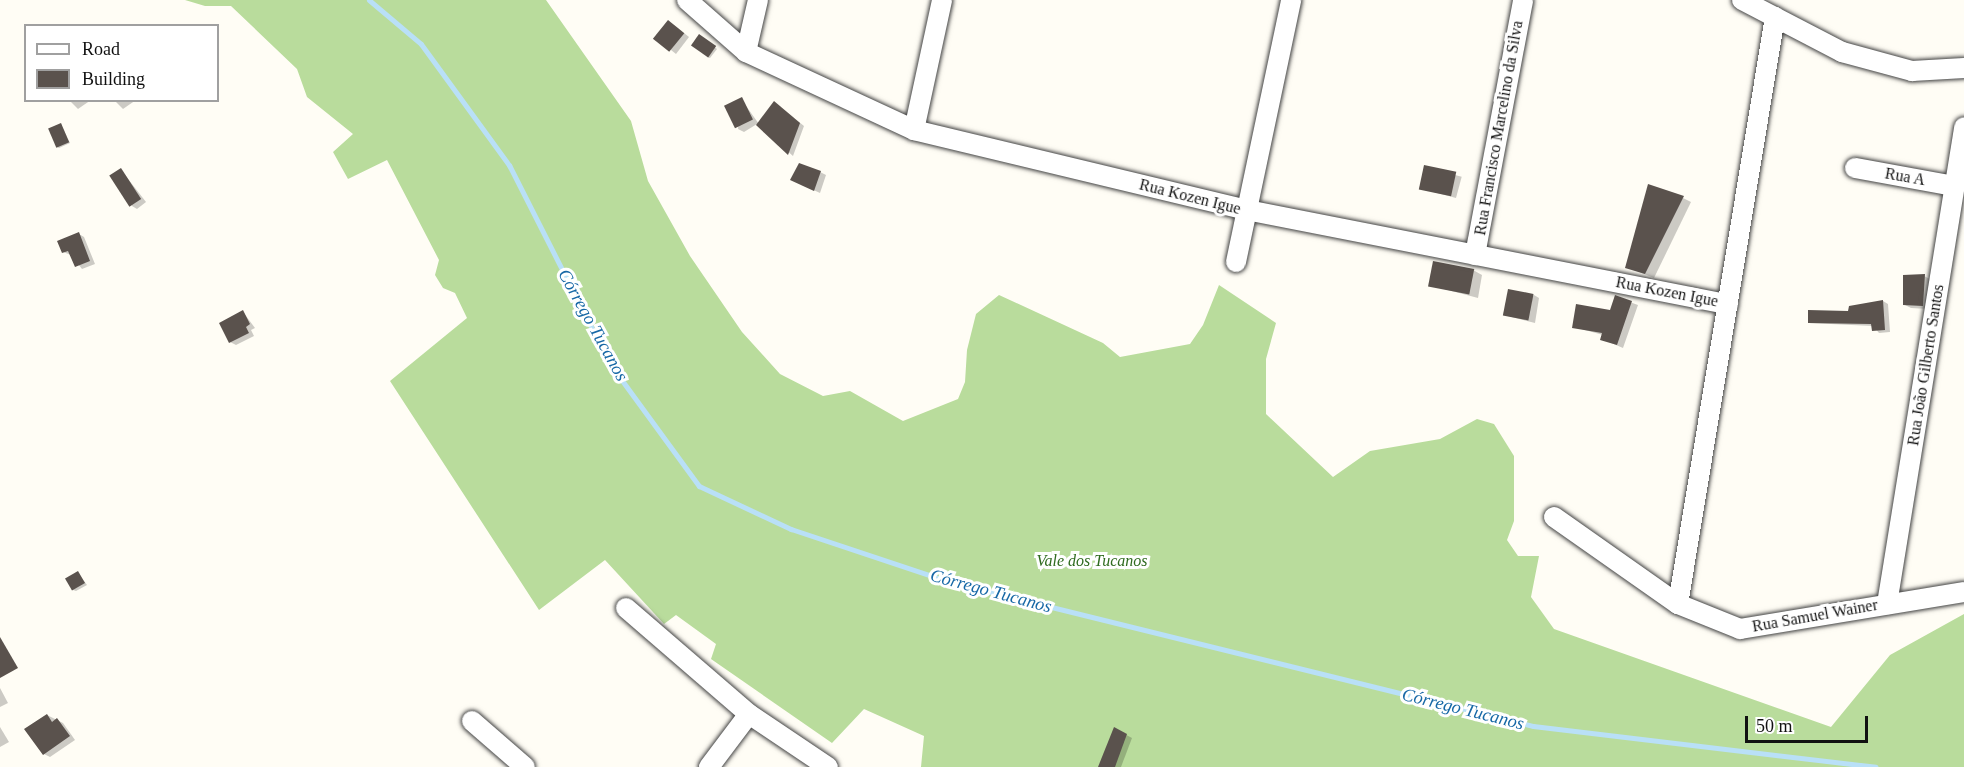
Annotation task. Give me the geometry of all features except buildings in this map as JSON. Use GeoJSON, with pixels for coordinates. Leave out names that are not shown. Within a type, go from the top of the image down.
{"type":"FeatureCollection","features":[{"type":"Feature","properties":{"kind":"street","name":"Rua Kozen Igue"},"geometry":{"type":"LineString","coordinates":[[687,0],[746,52],[914,129],[1247,210],[1728,304]]}},
{"type":"Feature","properties":{"kind":"street"},"geometry":{"type":"LineString","coordinates":[[746,52],[758,0]]}},
{"type":"Feature","properties":{"kind":"street"},"geometry":{"type":"LineString","coordinates":[[914,129],[942,0]]}},
{"type":"Feature","properties":{"kind":"street"},"geometry":{"type":"LineString","coordinates":[[1236,262],[1291,0]]}},
{"type":"Feature","properties":{"kind":"street","name":"Rua Francisco Marcelino da Silva"},"geometry":{"type":"LineString","coordinates":[[1476,255],[1523,0]]}},
{"type":"Feature","properties":{"kind":"street"},"geometry":{"type":"LineString","coordinates":[[1742,0],[1842,52],[1912,71],[1964,68]]}},
{"type":"Feature","properties":{"kind":"street"},"geometry":{"type":"LineString","coordinates":[[1678,604],[1775,17]]}},
{"type":"Feature","properties":{"kind":"street","name":"Rua João Gilberto Santos"},"geometry":{"type":"LineString","coordinates":[[1887,604],[1964,127]]}},
{"type":"Feature","properties":{"kind":"street","name":"Rua A"},"geometry":{"type":"LineString","coordinates":[[1855,168],[1954,186]]}},
{"type":"Feature","properties":{"kind":"street","name":"Rua Samuel Wainer"},"geometry":{"type":"LineString","coordinates":[[1554,517],[1678,604],[1740,629],[1964,592]]}},
{"type":"Feature","properties":{"kind":"street"},"geometry":{"type":"LineString","coordinates":[[626,608],[748,714],[828,767]]}},
{"type":"Feature","properties":{"kind":"street"},"geometry":{"type":"LineString","coordinates":[[709,767],[748,714]]}},
{"type":"Feature","properties":{"kind":"street"},"geometry":{"type":"LineString","coordinates":[[472,721],[525,767]]}},
{"type":"Feature","properties":{"kind":"green space","name":"Vale dos Tucanos"},"geometry":{"type":"Polygon","coordinates":[[[185,0],[546,0],[631,121],[648,181],[690,256],[742,332],[780,374],[823,396],[850,391],[903,421],[958,399],[965,382],[967,350],[976,314],[999,295],[1103,343],[1120,357],[1190,344],[1203,325],[1219,285],[1276,323],[1266,359],[1266,414],[1333,477],[1370,451],[1440,439],[1477,419],[1494,424],[1514,456],[1514,521],[1507,540],[1518,556],[1539,556],[1531,597],[1554,629],[1831,727],[1890,655],[1964,614],[1964,767],[921,767],[924,736],[864,709],[832,743],[711,659],[716,644],[676,615],[664,624],[605,560],[539,610],[390,381],[467,318],[455,293],[443,288],[435,275],[439,260],[387,160],[348,179],[333,152],[353,134],[307,97],[297,69],[231,6],[205,6],[185,0]]]}},
{"type":"Feature","properties":{"kind":"waterway","name":"Córrego Tucanos"},"geometry":{"type":"LineString","coordinates":[[369,0],[421,44],[509,165],[610,364],[699,486],[791,529],[950,582],[1533,726],[1876,767]]}}]}
